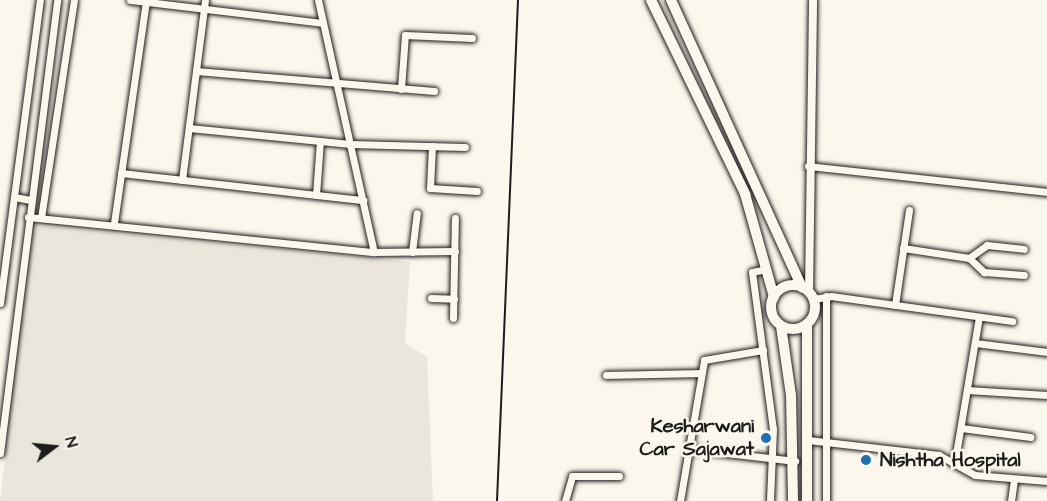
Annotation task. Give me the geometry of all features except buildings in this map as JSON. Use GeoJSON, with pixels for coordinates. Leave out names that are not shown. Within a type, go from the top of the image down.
{"type":"FeatureCollection","features":[{"type":"Feature","properties":{"kind":"highway"},"geometry":{"type":"LineString","coordinates":[[651,0],[713,121],[768,269],[774,297],[772,312],[781,326],[795,461],[793,501]]}},
{"type":"Feature","properties":{"kind":"highway"},"geometry":{"type":"LineString","coordinates":[[671,0],[808,293],[814,315],[807,324],[796,329],[781,326]]}},
{"type":"Feature","properties":{"kind":"highway"},"geometry":{"type":"LineString","coordinates":[[774,297],[787,287],[808,293]]}},
{"type":"Feature","properties":{"kind":"highway"},"geometry":{"type":"LineString","coordinates":[[807,324],[807,501]]}},
{"type":"Feature","properties":{"kind":"street"},"geometry":{"type":"LineString","coordinates":[[0,303],[2,263],[14,196],[40,0]]}},
{"type":"Feature","properties":{"kind":"street"},"geometry":{"type":"LineString","coordinates":[[0,453],[57,0]]}},
{"type":"Feature","properties":{"kind":"street"},"geometry":{"type":"LineString","coordinates":[[41,218],[74,0]]}},
{"type":"Feature","properties":{"kind":"street"},"geometry":{"type":"LineString","coordinates":[[130,0],[323,23]]}},
{"type":"Feature","properties":{"kind":"street"},"geometry":{"type":"LineString","coordinates":[[182,180],[205,0]]}},
{"type":"Feature","properties":{"kind":"street"},"geometry":{"type":"LineString","coordinates":[[318,0],[374,252]]}},
{"type":"Feature","properties":{"kind":"street"},"geometry":{"type":"LineString","coordinates":[[813,0],[808,166],[808,293],[1012,321]]}},
{"type":"Feature","properties":{"kind":"street"},"geometry":{"type":"LineString","coordinates":[[114,223],[145,2]]}},
{"type":"Feature","properties":{"kind":"street"},"geometry":{"type":"LineString","coordinates":[[401,89],[405,35],[472,38]]}},
{"type":"Feature","properties":{"kind":"street"},"geometry":{"type":"LineString","coordinates":[[196,71],[434,91]]}},
{"type":"Feature","properties":{"kind":"street"},"geometry":{"type":"LineString","coordinates":[[189,128],[350,144],[465,147]]}},
{"type":"Feature","properties":{"kind":"street"},"geometry":{"type":"LineString","coordinates":[[316,195],[320,141]]}},
{"type":"Feature","properties":{"kind":"street"},"geometry":{"type":"LineString","coordinates":[[432,147],[430,188],[477,191]]}},
{"type":"Feature","properties":{"kind":"street"},"geometry":{"type":"LineString","coordinates":[[808,166],[1047,192]]}},
{"type":"Feature","properties":{"kind":"street"},"geometry":{"type":"LineString","coordinates":[[121,173],[363,201]]}},
{"type":"Feature","properties":{"kind":"street"},"geometry":{"type":"LineString","coordinates":[[14,196],[31,200]]}},
{"type":"Feature","properties":{"kind":"street"},"geometry":{"type":"LineString","coordinates":[[895,305],[909,210]]}},
{"type":"Feature","properties":{"kind":"street"},"geometry":{"type":"LineString","coordinates":[[412,252],[417,213]]}},
{"type":"Feature","properties":{"kind":"street"},"geometry":{"type":"LineString","coordinates":[[28,217],[114,223],[374,252],[455,251]]}},
{"type":"Feature","properties":{"kind":"street"},"geometry":{"type":"LineString","coordinates":[[453,318],[456,218]]}},
{"type":"Feature","properties":{"kind":"street"},"geometry":{"type":"LineString","coordinates":[[969,258],[990,245],[1024,249]]}},
{"type":"Feature","properties":{"kind":"street"},"geometry":{"type":"LineString","coordinates":[[903,248],[969,258],[982,271],[1024,275]]}},
{"type":"Feature","properties":{"kind":"street"},"geometry":{"type":"LineString","coordinates":[[768,269],[752,272],[763,350],[773,456],[770,501]]}},
{"type":"Feature","properties":{"kind":"street"},"geometry":{"type":"LineString","coordinates":[[826,296],[826,501]]}},
{"type":"Feature","properties":{"kind":"street"},"geometry":{"type":"LineString","coordinates":[[431,298],[454,299]]}},
{"type":"Feature","properties":{"kind":"street"},"geometry":{"type":"LineString","coordinates":[[956,460],[979,317]]}},
{"type":"Feature","properties":{"kind":"street"},"geometry":{"type":"LineString","coordinates":[[975,343],[1047,352]]}},
{"type":"Feature","properties":{"kind":"street"},"geometry":{"type":"LineString","coordinates":[[680,501],[692,449],[701,373],[708,358],[763,350]]}},
{"type":"Feature","properties":{"kind":"street"},"geometry":{"type":"LineString","coordinates":[[606,375],[701,373]]}},
{"type":"Feature","properties":{"kind":"street"},"geometry":{"type":"LineString","coordinates":[[967,390],[1047,395]]}},
{"type":"Feature","properties":{"kind":"street"},"geometry":{"type":"LineString","coordinates":[[961,428],[1030,437]]}},
{"type":"Feature","properties":{"kind":"street"},"geometry":{"type":"LineString","coordinates":[[808,440],[956,460],[975,475],[1047,481]]}},
{"type":"Feature","properties":{"kind":"street"},"geometry":{"type":"LineString","coordinates":[[692,449],[773,456],[795,461]]}},
{"type":"Feature","properties":{"kind":"street"},"geometry":{"type":"LineString","coordinates":[[565,501],[572,476],[619,476]]}},
{"type":"Feature","properties":{"kind":"street"},"geometry":{"type":"LineString","coordinates":[[1011,501],[1014,479]]}},
{"type":"Feature","properties":{"kind":"shaded area"},"geometry":{"type":"Polygon","coordinates":[[[31,225],[410,262],[405,343],[427,357],[433,501],[0,501],[31,225]]]}},
{"type":"Feature","properties":{"kind":"railway"},"geometry":{"type":"LineString","coordinates":[[497,501],[518,0]]}},
{"type":"Feature","properties":{"kind":"place","name":"Kesharwani Car Sajawat"},"geometry":{"type":"Point","coordinates":[766,438]}},
{"type":"Feature","properties":{"kind":"place","name":"Nishtha Hospital"},"geometry":{"type":"Point","coordinates":[866,460]}}]}
